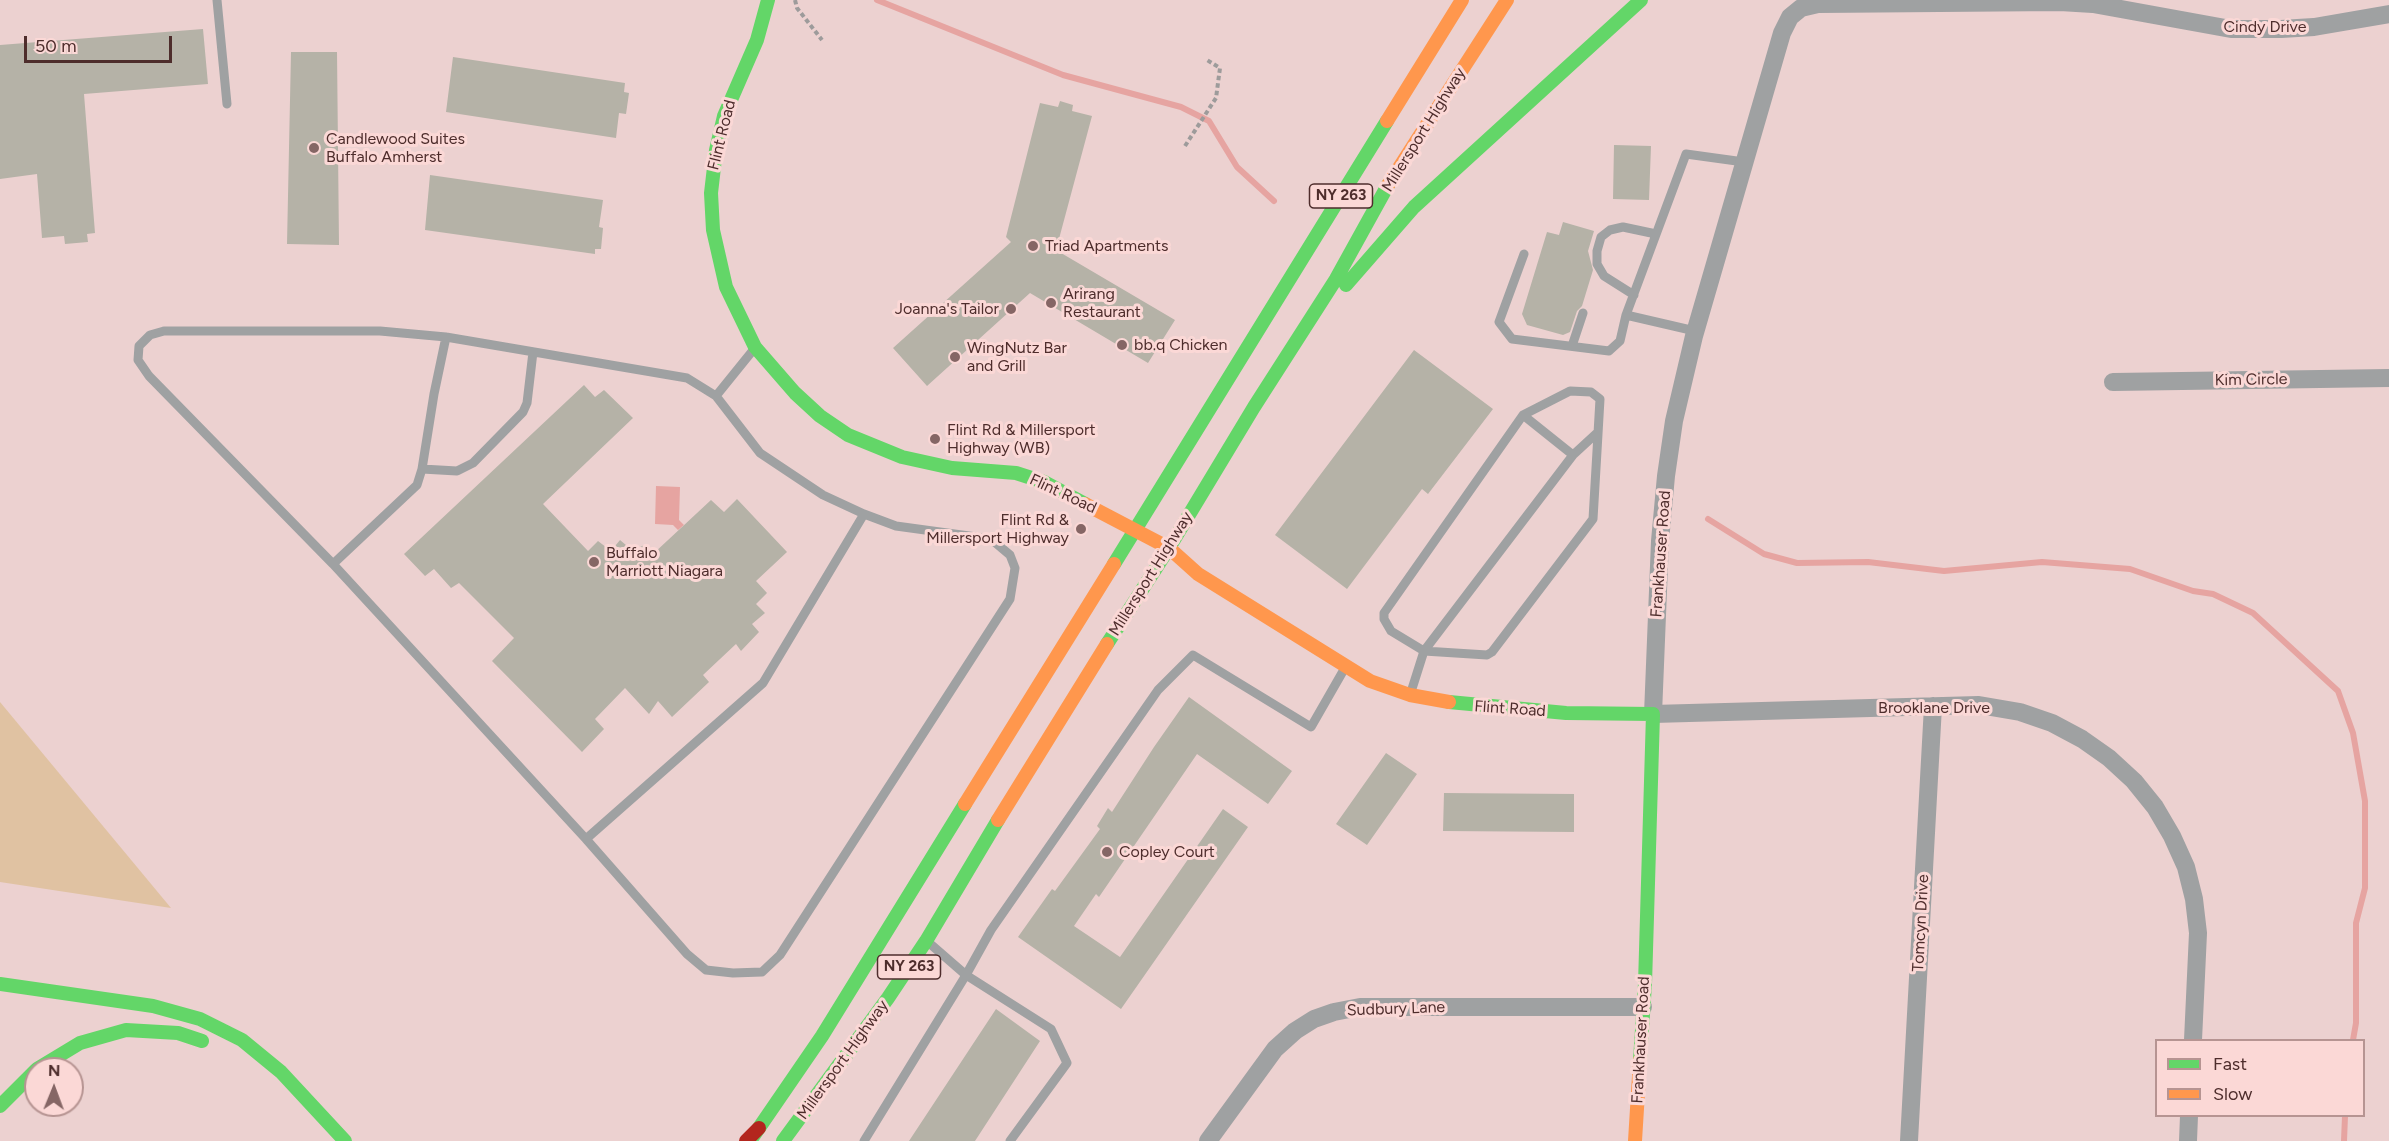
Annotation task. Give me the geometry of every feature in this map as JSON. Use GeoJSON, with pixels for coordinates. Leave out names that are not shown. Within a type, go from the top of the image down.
{"type":"FeatureCollection","features":[{"type":"Feature","properties":{"kind":"main road","name":"Flint Road"},"geometry":{"type":"LineString","coordinates":[[768,0],[757,40],[724,116],[716,150],[712,182],[714,230],[723,276],[734,307],[755,346],[795,393],[820,416],[848,435],[873,447],[909,459],[952,468],[994,470],[1044,482],[1137,529],[1169,548],[1198,574],[1370,681],[1410,695],[1453,704],[1503,710],[1653,714]]}},
{"type":"Feature","properties":{"kind":"main road","name":"Millersport Highway"},"geometry":{"type":"LineString","coordinates":[[748,1141],[828,1026],[1462,0]]}},
{"type":"Feature","properties":{"kind":"main road","name":"Millersport Highway"},"geometry":{"type":"LineString","coordinates":[[783,1141],[888,998],[926,941],[1011,798],[1336,279],[1396,170],[1507,0]]}},
{"type":"Feature","properties":{"kind":"main road"},"geometry":{"type":"LineString","coordinates":[[1302,332],[1356,274],[1413,207],[1641,0]]}},
{"type":"Feature","properties":{"kind":"main road","name":"Frankhauser Road"},"geometry":{"type":"LineString","coordinates":[[1635,1141],[1643,1007],[1653,714]]}},
{"type":"Feature","properties":{"kind":"main road"},"geometry":{"type":"LineString","coordinates":[[0,984],[153,1006],[200,1019],[242,1041],[281,1072],[345,1141]]}},
{"type":"Feature","properties":{"kind":"main road"},"geometry":{"type":"LineString","coordinates":[[57,1057],[80,1042],[126,1030],[178,1033],[216,1048]]}},
{"type":"Feature","properties":{"kind":"main road"},"geometry":{"type":"LineString","coordinates":[[0,1106],[24,1083]]}},
{"type":"Feature","properties":{"kind":"street","name":"Cindy Drive"},"geometry":{"type":"LineString","coordinates":[[1818,4],[2060,2],[2093,4],[2231,29],[2314,27],[2389,14]]}},
{"type":"Feature","properties":{"kind":"street","name":"Frankhauser Road"},"geometry":{"type":"LineString","coordinates":[[1653,714],[1660,541],[1674,421],[1695,331],[1782,33],[1794,13],[1806,6],[1818,4]]}},
{"type":"Feature","properties":{"kind":"street","name":"Kim Circle"},"geometry":{"type":"LineString","coordinates":[[2113,382],[2389,378]]}},
{"type":"Feature","properties":{"kind":"street","name":"Brooklane Drive"},"geometry":{"type":"LineString","coordinates":[[1653,714],[1979,705],[2020,712],[2052,723],[2082,739],[2109,758],[2134,781],[2155,807],[2186,867],[2194,899],[2198,933],[2193,1039]]}},
{"type":"Feature","properties":{"kind":"street","name":"Tomcyn Drive"},"geometry":{"type":"LineString","coordinates":[[1909,1141],[1933,706]]}},
{"type":"Feature","properties":{"kind":"street","name":"Sudbury Lane"},"geometry":{"type":"LineString","coordinates":[[1208,1141],[1275,1049],[1295,1031],[1314,1019],[1334,1012],[1360,1007],[1643,1007]]}},
{"type":"Feature","properties":{"kind":"street"},"geometry":{"type":"LineString","coordinates":[[2188,1141],[2190,1117]]}},
{"type":"Feature","properties":{"kind":"lane"},"geometry":{"type":"LineString","coordinates":[[217,0],[227,104]]}},
{"type":"Feature","properties":{"kind":"lane"},"geometry":{"type":"LineString","coordinates":[[1524,254],[1499,322],[1512,339],[1609,351],[1620,341],[1626,315],[1686,154],[1744,162]]}},
{"type":"Feature","properties":{"kind":"lane"},"geometry":{"type":"LineString","coordinates":[[1634,296],[1604,276],[1597,264],[1597,251],[1601,237],[1610,230],[1623,227],[1656,234]]}},
{"type":"Feature","properties":{"kind":"lane"},"geometry":{"type":"LineString","coordinates":[[1572,346],[1583,313]]}},
{"type":"Feature","properties":{"kind":"lane"},"geometry":{"type":"LineString","coordinates":[[1626,315],[1695,331]]}},
{"type":"Feature","properties":{"kind":"lane"},"geometry":{"type":"LineString","coordinates":[[164,331],[380,331],[446,338],[533,352],[687,378],[716,396],[760,453],[823,495],[864,514],[915,530],[991,539],[1010,555],[1015,568],[1010,599],[780,955],[762,972],[733,973],[706,970],[687,954],[586,839],[333,564],[148,376],[138,360],[139,346],[150,335],[164,331]]}},
{"type":"Feature","properties":{"kind":"lane"},"geometry":{"type":"LineString","coordinates":[[333,564],[417,485],[422,469],[446,338]]}},
{"type":"Feature","properties":{"kind":"lane"},"geometry":{"type":"LineString","coordinates":[[716,396],[755,346]]}},
{"type":"Feature","properties":{"kind":"lane"},"geometry":{"type":"LineString","coordinates":[[422,469],[457,471],[473,463],[523,412],[527,403],[533,352]]}},
{"type":"Feature","properties":{"kind":"lane"},"geometry":{"type":"LineString","coordinates":[[1570,391],[1592,392],[1600,399],[1598,432],[1593,519],[1492,652],[1488,655],[1424,651],[1391,631],[1384,619],[1384,613],[1523,415],[1570,391]]}},
{"type":"Feature","properties":{"kind":"lane"},"geometry":{"type":"LineString","coordinates":[[1523,415],[1574,455]]}},
{"type":"Feature","properties":{"kind":"lane"},"geometry":{"type":"LineString","coordinates":[[1410,695],[1424,651],[1574,455],[1598,432]]}},
{"type":"Feature","properties":{"kind":"lane"},"geometry":{"type":"LineString","coordinates":[[586,839],[763,684],[864,514]]}},
{"type":"Feature","properties":{"kind":"lane"},"geometry":{"type":"LineString","coordinates":[[864,1141],[991,930],[1158,690],[1193,654],[1311,727],[1346,665]]}},
{"type":"Feature","properties":{"kind":"lane"},"geometry":{"type":"LineString","coordinates":[[926,941],[966,975],[1051,1029],[1067,1063],[1010,1141]]}},
{"type":"Feature","properties":{"kind":"path"},"geometry":{"type":"LineString","coordinates":[[795,0],[797,8],[822,40]]}},
{"type":"Feature","properties":{"kind":"path"},"geometry":{"type":"LineString","coordinates":[[1185,146],[1216,98],[1220,68],[1207,60]]}},
{"type":"Feature","properties":{"kind":"shaded area"},"geometry":{"type":"Polygon","coordinates":[[[656,486],[680,487],[679,520],[684,525],[678,530],[673,525],[655,524],[656,486]]]}},
{"type":"Feature","properties":{"kind":"shaded area"},"geometry":{"type":"Polygon","coordinates":[[[0,702],[171,908],[0,882],[0,702]]]}},
{"type":"Feature","properties":{"kind":"building"},"geometry":{"type":"Polygon","coordinates":[[[203,29],[208,84],[84,94],[95,233],[87,234],[88,242],[65,244],[64,236],[42,238],[37,174],[0,179],[0,45],[203,29]]]}},
{"type":"Feature","properties":{"kind":"building","name":"Candlewood Suites Buffalo Amherst"},"geometry":{"type":"Polygon","coordinates":[[[291,52],[337,52],[339,245],[287,244],[291,52]]]}},
{"type":"Feature","properties":{"kind":"building"},"geometry":{"type":"Polygon","coordinates":[[[453,57],[625,83],[624,92],[629,93],[626,114],[619,113],[616,138],[446,112],[453,57]]]}},
{"type":"Feature","properties":{"kind":"building","name":"Triad Apartments"},"geometry":{"type":"Polygon","coordinates":[[[1060,101],[1073,105],[1072,111],[1092,116],[1056,250],[1175,320],[1148,363],[1030,293],[927,386],[893,348],[1011,242],[1006,237],[1040,103],[1058,107],[1060,101]]]}},
{"type":"Feature","properties":{"kind":"building"},"geometry":{"type":"Polygon","coordinates":[[[1614,145],[1651,146],[1649,200],[1613,199],[1614,145]]]}},
{"type":"Feature","properties":{"kind":"building"},"geometry":{"type":"Polygon","coordinates":[[[430,175],[603,200],[599,227],[603,228],[601,249],[595,249],[595,254],[425,230],[430,175]]]}},
{"type":"Feature","properties":{"kind":"building"},"geometry":{"type":"Polygon","coordinates":[[[1563,222],[1594,231],[1588,251],[1593,270],[1582,306],[1577,311],[1570,332],[1563,335],[1527,325],[1522,314],[1547,232],[1559,235],[1563,222]]]}},
{"type":"Feature","properties":{"kind":"building"},"geometry":{"type":"Polygon","coordinates":[[[1414,350],[1493,409],[1428,494],[1422,489],[1347,589],[1275,535],[1414,350]]]}},
{"type":"Feature","properties":{"kind":"building","name":"Buffalo Marriott Niagara"},"geometry":{"type":"Polygon","coordinates":[[[584,385],[595,397],[604,390],[633,418],[543,504],[588,551],[598,541],[611,551],[620,540],[633,551],[644,545],[653,554],[711,500],[724,512],[737,499],[787,552],[756,581],[767,593],[756,604],[765,613],[752,624],[759,632],[741,651],[736,644],[703,675],[709,682],[672,717],[658,701],[649,714],[625,688],[595,719],[604,729],[582,752],[492,661],[514,638],[459,583],[451,588],[434,569],[425,576],[404,554],[584,385]]]}},
{"type":"Feature","properties":{"kind":"building"},"geometry":{"type":"Polygon","coordinates":[[[1189,697],[1292,771],[1268,804],[1197,754],[1099,897],[1096,894],[1074,926],[1120,957],[1223,809],[1248,827],[1121,1009],[1018,937],[1052,889],[1055,891],[1100,829],[1097,826],[1108,808],[1112,812],[1189,697]]]}},
{"type":"Feature","properties":{"kind":"building"},"geometry":{"type":"Polygon","coordinates":[[[1386,753],[1417,774],[1367,845],[1336,824],[1386,753]]]}},
{"type":"Feature","properties":{"kind":"building"},"geometry":{"type":"Polygon","coordinates":[[[1444,793],[1574,794],[1574,832],[1443,831],[1444,793]]]}},
{"type":"Feature","properties":{"kind":"building"},"geometry":{"type":"Polygon","coordinates":[[[996,1009],[1040,1041],[975,1141],[909,1141],[996,1009]]]}},
{"type":"Feature","properties":{"kind":"waterway"},"geometry":{"type":"LineString","coordinates":[[877,0],[1063,75],[1181,107],[1209,121],[1237,167],[1274,201]]}},
{"type":"Feature","properties":{"kind":"waterway"},"geometry":{"type":"LineString","coordinates":[[1708,519],[1764,554],[1797,563],[1868,562],[1944,571],[2042,562],[2130,569],[2193,591],[2213,594],[2253,613],[2338,691],[2353,733],[2365,801],[2365,888],[2356,923],[2356,1023],[2353,1039]]}},
{"type":"Feature","properties":{"kind":"waterway"},"geometry":{"type":"LineString","coordinates":[[2344,1141],[2345,1117]]}},
{"type":"Feature","properties":{"kind":"traffic: fast"},"geometry":{"type":"LineString","coordinates":[[768,0],[757,40],[724,116],[716,150],[711,193],[713,230],[726,287],[755,347],[795,393],[820,416],[848,435],[902,457],[952,468],[1016,473],[1044,482],[1085,504]]}},
{"type":"Feature","properties":{"kind":"traffic: fast"},"geometry":{"type":"LineString","coordinates":[[1346,285],[1414,207],[1641,0]]}},
{"type":"Feature","properties":{"kind":"traffic: fast"},"geometry":{"type":"LineString","coordinates":[[1114,564],[1387,121]]}},
{"type":"Feature","properties":{"kind":"traffic: fast"},"geometry":{"type":"LineString","coordinates":[[1107,644],[1336,279],[1388,185]]}},
{"type":"Feature","properties":{"kind":"traffic: fast"},"geometry":{"type":"LineString","coordinates":[[1449,702],[1566,713],[1653,714],[1645,984],[1640,1060]]}},
{"type":"Feature","properties":{"kind":"traffic: fast"},"geometry":{"type":"LineString","coordinates":[[750,1141],[822,1036],[965,804]]}},
{"type":"Feature","properties":{"kind":"traffic: fast"},"geometry":{"type":"LineString","coordinates":[[783,1141],[888,998],[926,941],[998,820]]}},
{"type":"Feature","properties":{"kind":"traffic: fast"},"geometry":{"type":"LineString","coordinates":[[0,984],[153,1006],[200,1019],[242,1040],[281,1072],[345,1141]]}},
{"type":"Feature","properties":{"kind":"traffic: fast"},"geometry":{"type":"LineString","coordinates":[[57,1057],[80,1043],[126,1030],[178,1033],[202,1041]]}},
{"type":"Feature","properties":{"kind":"traffic: fast"},"geometry":{"type":"LineString","coordinates":[[0,1106],[24,1082]]}},
{"type":"Feature","properties":{"kind":"traffic: slow"},"geometry":{"type":"LineString","coordinates":[[1387,121],[1462,0]]}},
{"type":"Feature","properties":{"kind":"traffic: slow"},"geometry":{"type":"LineString","coordinates":[[1388,185],[1507,0]]}},
{"type":"Feature","properties":{"kind":"traffic: slow"},"geometry":{"type":"LineString","coordinates":[[1085,504],[1169,548],[1198,574],[1370,681],[1410,695],[1449,702]]}},
{"type":"Feature","properties":{"kind":"traffic: slow"},"geometry":{"type":"LineString","coordinates":[[965,804],[1114,564]]}},
{"type":"Feature","properties":{"kind":"traffic: slow"},"geometry":{"type":"LineString","coordinates":[[998,820],[1107,644]]}},
{"type":"Feature","properties":{"kind":"traffic: slow"},"geometry":{"type":"LineString","coordinates":[[1635,1141],[1640,1060]]}},
{"type":"Feature","properties":{"kind":"traffic: jam"},"geometry":{"type":"LineString","coordinates":[[746,1141],[759,1128]]}},
{"type":"Feature","properties":{"kind":"place","name":"Candlewood Suites Buffalo Amherst"},"geometry":{"type":"Point","coordinates":[314,148]}},
{"type":"Feature","properties":{"kind":"place","name":"Triad Apartments"},"geometry":{"type":"Point","coordinates":[1033,246]}},
{"type":"Feature","properties":{"kind":"place","name":"Arirang Restaurant"},"geometry":{"type":"Point","coordinates":[1051,303]}},
{"type":"Feature","properties":{"kind":"place","name":"Joanna's Tailor"},"geometry":{"type":"Point","coordinates":[1011,309]}},
{"type":"Feature","properties":{"kind":"place","name":"bb.q Chicken"},"geometry":{"type":"Point","coordinates":[1122,345]}},
{"type":"Feature","properties":{"kind":"place","name":"WingNutz Bar and Grill"},"geometry":{"type":"Point","coordinates":[955,357]}},
{"type":"Feature","properties":{"kind":"place","name":"Flint Rd & Millersport Highway (WB)"},"geometry":{"type":"Point","coordinates":[935,439]}},
{"type":"Feature","properties":{"kind":"place","name":"Flint Rd & Millersport Highway"},"geometry":{"type":"Point","coordinates":[1081,529]}},
{"type":"Feature","properties":{"kind":"place","name":"Buffalo Marriott Niagara"},"geometry":{"type":"Point","coordinates":[594,562]}},
{"type":"Feature","properties":{"kind":"place","name":"Copley Court"},"geometry":{"type":"Point","coordinates":[1107,852]}}]}
